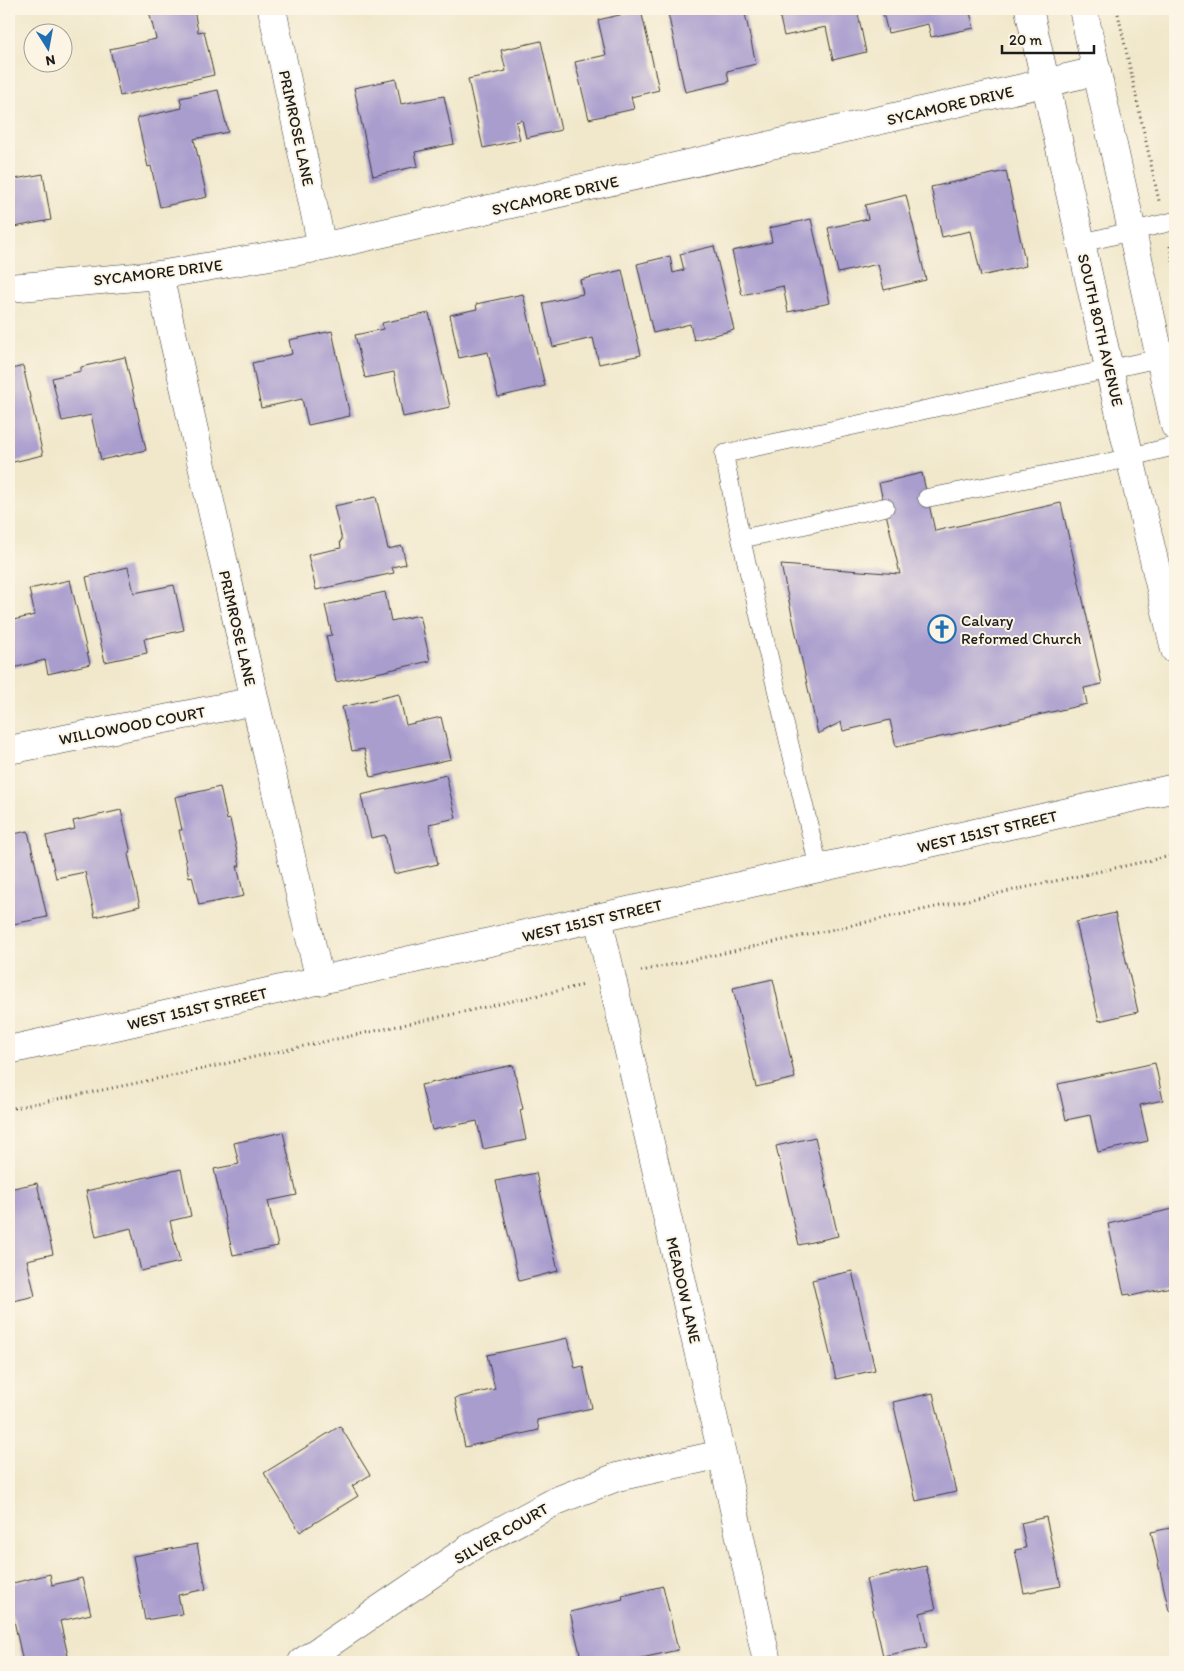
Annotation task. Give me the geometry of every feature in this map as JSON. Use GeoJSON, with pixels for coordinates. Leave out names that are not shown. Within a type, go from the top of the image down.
{"type":"FeatureCollection","features":[{"type":"Feature","properties":{"kind":"street","name":"PRIMROSE LANE"},"geometry":{"type":"LineString","coordinates":[[272,9],[322,247]]}},
{"type":"Feature","properties":{"kind":"street","name":"SOUTH 80TH AVENUE"},"geometry":{"type":"LineString","coordinates":[[1028,9],[1175,650]]}},
{"type":"Feature","properties":{"kind":"street"},"geometry":{"type":"LineString","coordinates":[[1083,9],[1175,426]]}},
{"type":"Feature","properties":{"kind":"street","name":"SYCAMORE DRIVE"},"geometry":{"type":"LineString","coordinates":[[9,288],[159,275],[322,247],[1097,71]]}},
{"type":"Feature","properties":{"kind":"street","name":"PRIMROSE LANE"},"geometry":{"type":"LineString","coordinates":[[159,275],[320,981]]}},
{"type":"Feature","properties":{"kind":"street","name":"WILLOWOOD COURT"},"geometry":{"type":"LineString","coordinates":[[9,750],[255,701]]}},
{"type":"Feature","properties":{"kind":"street","name":"WEST 151ST STREET"},"geometry":{"type":"LineString","coordinates":[[9,1050],[1175,788]]}},
{"type":"Feature","properties":{"kind":"street","name":"MEADOW LANE"},"geometry":{"type":"LineString","coordinates":[[598,918],[768,1662]]}},
{"type":"Feature","properties":{"kind":"street","name":"SILVER COURT"},"geometry":{"type":"LineString","coordinates":[[302,1662],[474,1545],[556,1501],[617,1477],[722,1454]]}},
{"type":"Feature","properties":{"kind":"lane"},"geometry":{"type":"LineString","coordinates":[[1081,243],[1170,223]]}},
{"type":"Feature","properties":{"kind":"lane"},"geometry":{"type":"LineString","coordinates":[[819,869],[724,454],[1160,358]]}},
{"type":"Feature","properties":{"kind":"lane"},"geometry":{"type":"LineString","coordinates":[[928,498],[1106,463],[1175,446]]}},
{"type":"Feature","properties":{"kind":"lane"},"geometry":{"type":"LineString","coordinates":[[742,539],[885,507]]}},
{"type":"Feature","properties":{"kind":"path"},"geometry":{"type":"LineString","coordinates":[[1117,9],[1170,223],[1175,270]]}},
{"type":"Feature","properties":{"kind":"building"},"geometry":{"type":"Polygon","coordinates":[[[158,9],[194,9],[198,32],[204,31],[214,75],[120,96],[110,49],[156,39],[149,11],[158,9]]]}},
{"type":"Feature","properties":{"kind":"building"},"geometry":{"type":"Polygon","coordinates":[[[688,9],[744,9],[756,64],[727,71],[729,82],[685,92],[668,13],[688,9]]]}},
{"type":"Feature","properties":{"kind":"building"},"geometry":{"type":"Polygon","coordinates":[[[778,9],[857,9],[866,52],[833,60],[826,27],[784,36],[778,9]]]}},
{"type":"Feature","properties":{"kind":"building"},"geometry":{"type":"Polygon","coordinates":[[[882,9],[969,9],[974,28],[931,37],[928,24],[888,33],[882,9]]]}},
{"type":"Feature","properties":{"kind":"building"},"geometry":{"type":"Polygon","coordinates":[[[641,10],[659,90],[631,97],[634,109],[589,119],[575,62],[606,55],[598,20],[641,10]]]}},
{"type":"Feature","properties":{"kind":"building"},"geometry":{"type":"Polygon","coordinates":[[[541,41],[561,130],[526,138],[522,120],[516,122],[520,140],[483,148],[468,79],[506,71],[501,50],[541,41]]]}},
{"type":"Feature","properties":{"kind":"building"},"geometry":{"type":"Polygon","coordinates":[[[396,79],[401,104],[444,96],[454,144],[415,152],[418,166],[373,176],[354,88],[396,79]]]}},
{"type":"Feature","properties":{"kind":"building"},"geometry":{"type":"Polygon","coordinates":[[[218,90],[228,132],[194,139],[207,197],[160,207],[151,166],[148,167],[137,118],[182,108],[180,98],[218,90]]]}},
{"type":"Feature","properties":{"kind":"building"},"geometry":{"type":"Polygon","coordinates":[[[1006,171],[1026,266],[981,276],[971,231],[942,237],[931,187],[1006,171]]]}},
{"type":"Feature","properties":{"kind":"building"},"geometry":{"type":"Polygon","coordinates":[[[43,174],[51,220],[9,228],[9,180],[43,174]]]}},
{"type":"Feature","properties":{"kind":"building"},"geometry":{"type":"Polygon","coordinates":[[[906,195],[926,280],[884,290],[878,264],[838,273],[828,228],[868,219],[865,205],[906,195]]]}},
{"type":"Feature","properties":{"kind":"building"},"geometry":{"type":"Polygon","coordinates":[[[811,219],[830,303],[788,312],[783,286],[742,295],[732,251],[772,242],[769,228],[811,219]]]}},
{"type":"Feature","properties":{"kind":"building"},"geometry":{"type":"Polygon","coordinates":[[[714,246],[734,330],[694,340],[690,324],[653,333],[637,264],[670,256],[673,273],[684,270],[680,254],[714,246]]]}},
{"type":"Feature","properties":{"kind":"building"},"geometry":{"type":"Polygon","coordinates":[[[622,270],[641,355],[599,364],[593,338],[553,347],[543,303],[583,294],[580,280],[622,270]]]}},
{"type":"Feature","properties":{"kind":"building"},"geometry":{"type":"Polygon","coordinates":[[[523,294],[545,386],[498,397],[488,352],[459,358],[450,315],[477,309],[476,304],[523,294]]]}},
{"type":"Feature","properties":{"kind":"building"},"geometry":{"type":"Polygon","coordinates":[[[429,313],[450,407],[403,417],[394,372],[365,378],[355,335],[383,329],[382,323],[429,313]]]}},
{"type":"Feature","properties":{"kind":"building"},"geometry":{"type":"Polygon","coordinates":[[[332,331],[350,416],[308,425],[302,399],[261,408],[252,363],[292,354],[289,340],[332,331]]]}},
{"type":"Feature","properties":{"kind":"building"},"geometry":{"type":"Polygon","coordinates":[[[125,357],[146,450],[101,460],[91,415],[62,421],[52,378],[81,371],[81,367],[125,357]]]}},
{"type":"Feature","properties":{"kind":"building"},"geometry":{"type":"Polygon","coordinates":[[[23,366],[43,455],[9,463],[9,370],[23,366]]]}},
{"type":"Feature","properties":{"kind":"building","name":"Calvary Reformed Church"},"geometry":{"type":"Polygon","coordinates":[[[922,473],[935,531],[1061,503],[1102,684],[1084,688],[1087,704],[896,747],[890,720],[843,731],[841,722],[818,734],[781,565],[900,574],[879,483],[922,473]]]}},
{"type":"Feature","properties":{"kind":"building"},"geometry":{"type":"Polygon","coordinates":[[[376,497],[388,549],[402,546],[406,564],[392,567],[394,573],[316,590],[308,555],[341,548],[340,541],[342,540],[334,506],[376,497]]]}},
{"type":"Feature","properties":{"kind":"building"},"geometry":{"type":"Polygon","coordinates":[[[128,567],[134,593],[174,585],[184,630],[144,639],[147,653],[105,662],[86,577],[128,567]]]}},
{"type":"Feature","properties":{"kind":"building"},"geometry":{"type":"Polygon","coordinates":[[[70,580],[90,664],[48,674],[45,660],[9,669],[9,621],[35,615],[29,589],[70,580]]]}},
{"type":"Feature","properties":{"kind":"building"},"geometry":{"type":"Polygon","coordinates":[[[385,592],[391,621],[420,615],[430,661],[336,682],[326,636],[332,635],[325,605],[385,592]]]}},
{"type":"Feature","properties":{"kind":"building"},"geometry":{"type":"Polygon","coordinates":[[[399,694],[406,725],[441,717],[451,759],[371,777],[364,749],[352,751],[342,707],[399,694]]]}},
{"type":"Feature","properties":{"kind":"building"},"geometry":{"type":"Polygon","coordinates":[[[446,775],[456,818],[429,824],[438,864],[394,874],[385,835],[371,838],[361,795],[446,775]]]}},
{"type":"Feature","properties":{"kind":"building"},"geometry":{"type":"Polygon","coordinates":[[[220,787],[227,820],[230,819],[240,866],[237,866],[244,896],[199,905],[192,876],[189,877],[179,830],[182,830],[175,797],[220,787]]]}},
{"type":"Feature","properties":{"kind":"building"},"geometry":{"type":"Polygon","coordinates":[[[121,810],[131,853],[128,854],[140,906],[95,917],[85,872],[56,878],[46,836],[75,829],[73,821],[121,810]]]}},
{"type":"Feature","properties":{"kind":"building"},"geometry":{"type":"Polygon","coordinates":[[[28,831],[47,917],[9,925],[9,835],[28,831]]]}},
{"type":"Feature","properties":{"kind":"building"},"geometry":{"type":"Polygon","coordinates":[[[1115,913],[1138,1012],[1099,1021],[1076,922],[1115,913]]]}},
{"type":"Feature","properties":{"kind":"building"},"geometry":{"type":"Polygon","coordinates":[[[773,979],[795,1078],[756,1087],[733,988],[773,979]]]}},
{"type":"Feature","properties":{"kind":"building"},"geometry":{"type":"Polygon","coordinates":[[[1155,1063],[1163,1100],[1140,1105],[1148,1141],[1098,1152],[1090,1115],[1066,1120],[1058,1084],[1155,1063]]]}},
{"type":"Feature","properties":{"kind":"building"},"geometry":{"type":"Polygon","coordinates":[[[513,1065],[523,1109],[520,1110],[526,1140],[483,1149],[477,1121],[432,1130],[421,1085],[513,1065]]]}},
{"type":"Feature","properties":{"kind":"building"},"geometry":{"type":"Polygon","coordinates":[[[283,1132],[297,1195],[268,1201],[278,1246],[233,1255],[214,1169],[239,1164],[234,1143],[283,1132]]]}},
{"type":"Feature","properties":{"kind":"building"},"geometry":{"type":"Polygon","coordinates":[[[815,1137],[838,1236],[799,1245],[776,1146],[815,1137]]]}},
{"type":"Feature","properties":{"kind":"building"},"geometry":{"type":"Polygon","coordinates":[[[181,1169],[191,1216],[170,1221],[180,1262],[141,1271],[131,1228],[96,1237],[86,1191],[181,1169]]]}},
{"type":"Feature","properties":{"kind":"building"},"geometry":{"type":"Polygon","coordinates":[[[536,1173],[558,1271],[519,1281],[496,1181],[536,1173]]]}},
{"type":"Feature","properties":{"kind":"building"},"geometry":{"type":"Polygon","coordinates":[[[37,1183],[53,1254],[27,1260],[35,1296],[9,1302],[9,1189],[37,1183]]]}},
{"type":"Feature","properties":{"kind":"building"},"geometry":{"type":"Polygon","coordinates":[[[1173,1209],[1175,1217],[1175,1286],[1131,1296],[1130,1294],[1124,1295],[1108,1224],[1173,1209]]]}},
{"type":"Feature","properties":{"kind":"building"},"geometry":{"type":"Polygon","coordinates":[[[852,1271],[875,1370],[836,1379],[812,1280],[852,1271]]]}},
{"type":"Feature","properties":{"kind":"building"},"geometry":{"type":"Polygon","coordinates":[[[568,1338],[575,1368],[583,1366],[592,1408],[537,1420],[539,1430],[465,1447],[455,1398],[495,1389],[487,1355],[568,1338]]]}},
{"type":"Feature","properties":{"kind":"building"},"geometry":{"type":"Polygon","coordinates":[[[933,1393],[956,1492],[916,1501],[893,1402],[933,1393]]]}},
{"type":"Feature","properties":{"kind":"building"},"geometry":{"type":"Polygon","coordinates":[[[340,1426],[370,1475],[352,1486],[358,1496],[300,1532],[264,1473],[340,1426]]]}},
{"type":"Feature","properties":{"kind":"building"},"geometry":{"type":"Polygon","coordinates":[[[1046,1517],[1061,1586],[1024,1593],[1015,1550],[1026,1548],[1021,1523],[1046,1517]]]}},
{"type":"Feature","properties":{"kind":"building"},"geometry":{"type":"Polygon","coordinates":[[[1175,1527],[1175,1610],[1169,1611],[1151,1532],[1175,1527]]]}},
{"type":"Feature","properties":{"kind":"building"},"geometry":{"type":"Polygon","coordinates":[[[197,1544],[206,1589],[178,1595],[182,1614],[145,1620],[133,1556],[197,1544]]]}},
{"type":"Feature","properties":{"kind":"building"},"geometry":{"type":"Polygon","coordinates":[[[926,1566],[936,1609],[920,1613],[927,1647],[883,1656],[866,1579],[926,1566]]]}},
{"type":"Feature","properties":{"kind":"building"},"geometry":{"type":"Polygon","coordinates":[[[50,1574],[52,1585],[82,1578],[91,1614],[60,1621],[69,1660],[60,1662],[23,1662],[9,1598],[9,1584],[50,1574]]]}},
{"type":"Feature","properties":{"kind":"building"},"geometry":{"type":"Polygon","coordinates":[[[663,1586],[678,1650],[623,1662],[582,1662],[570,1612],[623,1599],[622,1596],[663,1586]]]}},
{"type":"Feature","properties":{"kind":"place","name":"Calvary Reformed Church"},"geometry":{"type":"Point","coordinates":[942,629]}}]}
